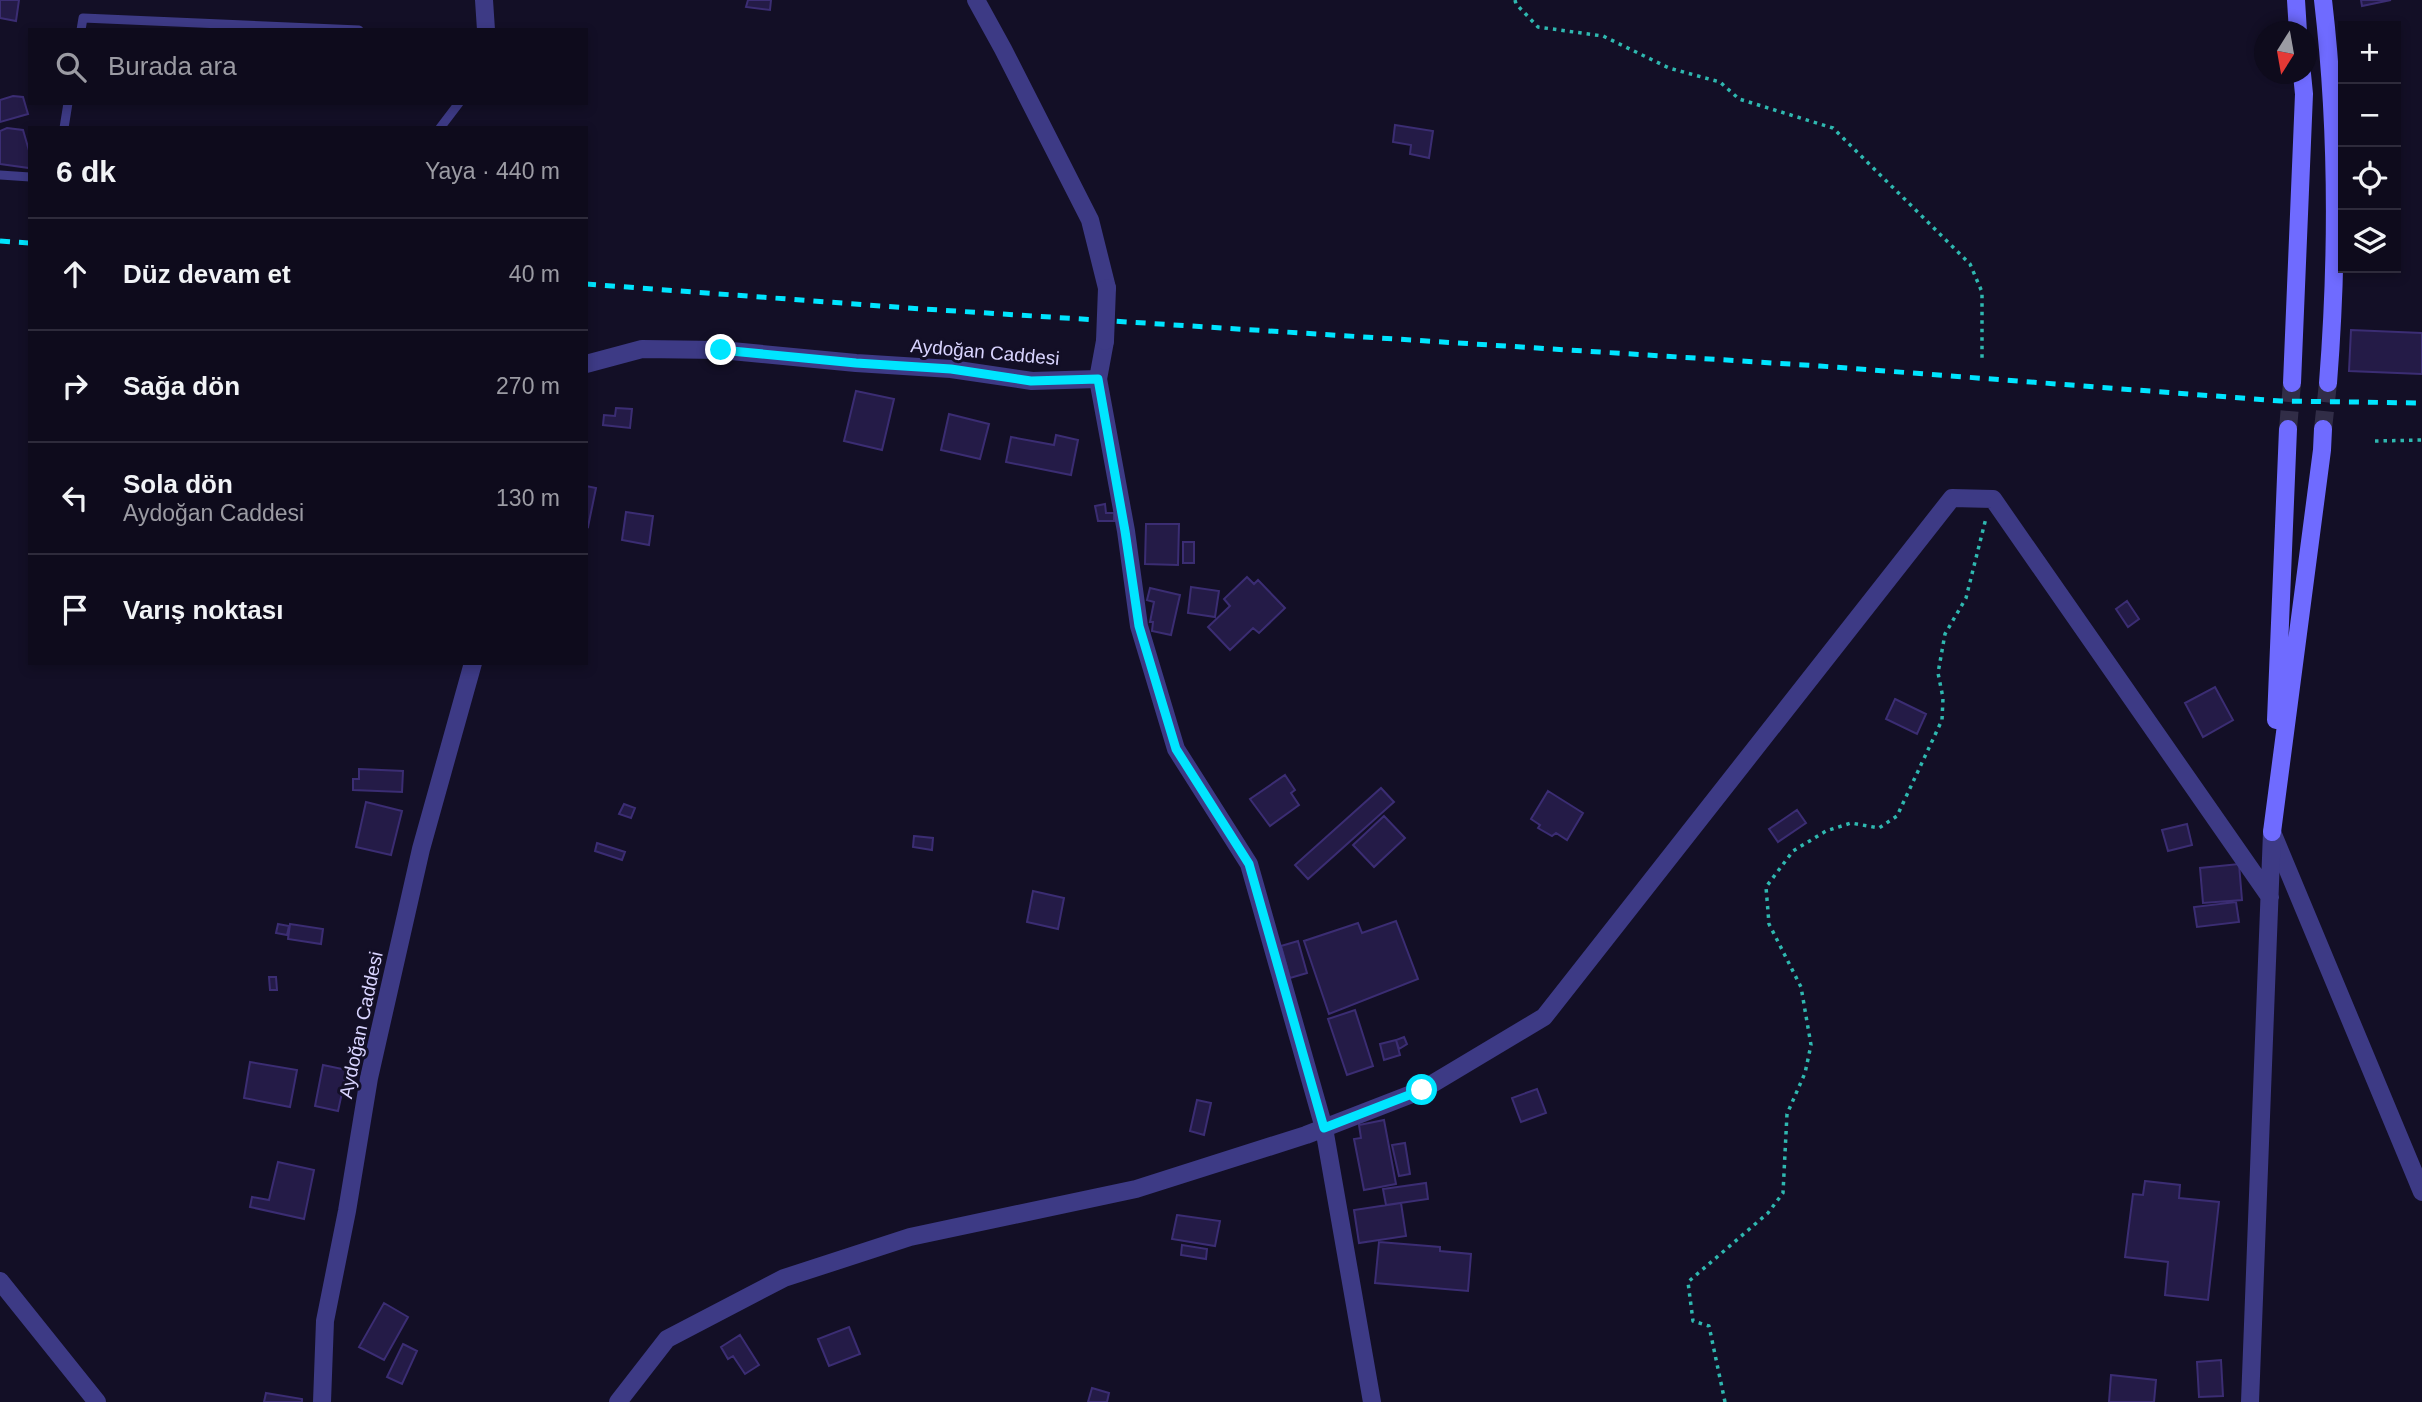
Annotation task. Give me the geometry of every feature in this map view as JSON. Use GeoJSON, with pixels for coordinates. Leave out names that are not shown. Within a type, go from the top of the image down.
{"type":"FeatureCollection","features":[{"type":"Feature","properties":{"kind":"main road"},"geometry":{"type":"LineString","coordinates":[[2295,0],[2297,21]]}},
{"type":"Feature","properties":{"kind":"main road"},"geometry":{"type":"LineString","coordinates":[[2323,0],[2330,59],[2336,198],[2328,383]]}},
{"type":"Feature","properties":{"kind":"main road"},"geometry":{"type":"LineString","coordinates":[[2292,383],[2303,84]]}},
{"type":"Feature","properties":{"kind":"main road"},"geometry":{"type":"LineString","coordinates":[[2272,832],[2288,429]]}},
{"type":"Feature","properties":{"kind":"main road"},"geometry":{"type":"LineString","coordinates":[[2272,832],[2323,429]]}},
{"type":"Feature","properties":{"kind":"street"},"geometry":{"type":"LineString","coordinates":[[484,0],[485,28]]}},
{"type":"Feature","properties":{"kind":"street"},"geometry":{"type":"LineString","coordinates":[[976,0],[1090,220],[1107,288],[1105,341],[1098,379],[1139,626],[1176,749],[1249,864],[1324,1128],[1371,1402]]}},
{"type":"Feature","properties":{"kind":"street","name":"Aydoğan Caddesi"},"geometry":{"type":"LineString","coordinates":[[588,363],[642,349],[721,350],[951,369],[1031,381],[1098,379]]}},
{"type":"Feature","properties":{"kind":"street"},"geometry":{"type":"LineString","coordinates":[[618,1402],[667,1339],[784,1278],[910,1237],[1136,1189],[1324,1128],[1422,1090],[1544,1017],[1952,498],[1993,499],[2270,897]]}},
{"type":"Feature","properties":{"kind":"street","name":"Aydoğan Caddesi"},"geometry":{"type":"LineString","coordinates":[[322,1402],[325,1321],[369,1078],[421,849],[472,665]]}},
{"type":"Feature","properties":{"kind":"street"},"geometry":{"type":"LineString","coordinates":[[2250,1402],[2272,832]]}},
{"type":"Feature","properties":{"kind":"street"},"geometry":{"type":"LineString","coordinates":[[2272,832],[2422,1192]]}},
{"type":"Feature","properties":{"kind":"street"},"geometry":{"type":"LineString","coordinates":[[0,1281],[97,1402]]}},
{"type":"Feature","properties":{"kind":"lane"},"geometry":{"type":"LineString","coordinates":[[81,28],[83,18],[313,28]]}},
{"type":"Feature","properties":{"kind":"lane"},"geometry":{"type":"LineString","coordinates":[[64,126],[68,105]]}},
{"type":"Feature","properties":{"kind":"lane"},"geometry":{"type":"LineString","coordinates":[[442,126],[457,105]]}},
{"type":"Feature","properties":{"kind":"lane"},"geometry":{"type":"LineString","coordinates":[[0,175],[28,177]]}},
{"type":"Feature","properties":{"kind":"path"},"geometry":{"type":"LineString","coordinates":[[1516,0],[1516,4],[1538,27],[1603,36],[1669,68],[1720,82],[1739,99],[1833,128],[1970,264],[1983,292],[1982,362]]}},
{"type":"Feature","properties":{"kind":"path"},"geometry":{"type":"LineString","coordinates":[[2375,441],[2422,440]]}},
{"type":"Feature","properties":{"kind":"path"},"geometry":{"type":"LineString","coordinates":[[1725,1402],[1709,1326],[1693,1321],[1688,1282],[1768,1213],[1783,1193],[1787,1114],[1805,1073],[1811,1045],[1801,987],[1769,924],[1766,887],[1793,851],[1826,831],[1851,823],[1879,828],[1897,816],[1942,720],[1943,698],[1938,673],[1945,634],[1966,597],[1983,526],[1993,499]]}},
{"type":"Feature","properties":{"kind":"building"},"geometry":{"type":"Polygon","coordinates":[[[0,0],[19,0],[16,21],[0,18],[0,0]]]}},
{"type":"Feature","properties":{"kind":"building"},"geometry":{"type":"Polygon","coordinates":[[[748,0],[771,0],[770,10],[746,7],[748,0]]]}},
{"type":"Feature","properties":{"kind":"building"},"geometry":{"type":"Polygon","coordinates":[[[2361,0],[2391,0],[2362,6],[2361,0]]]}},
{"type":"Feature","properties":{"kind":"building"},"geometry":{"type":"Polygon","coordinates":[[[13,96],[23,97],[28,114],[0,122],[0,100],[13,96]]]}},
{"type":"Feature","properties":{"kind":"building"},"geometry":{"type":"Polygon","coordinates":[[[1395,125],[1433,131],[1429,158],[1410,154],[1411,145],[1393,142],[1395,125]]]}},
{"type":"Feature","properties":{"kind":"building"},"geometry":{"type":"Polygon","coordinates":[[[7,128],[23,130],[28,147],[28,168],[0,164],[0,131],[7,128]]]}},
{"type":"Feature","properties":{"kind":"building"},"geometry":{"type":"Polygon","coordinates":[[[2351,330],[2422,333],[2422,374],[2349,371],[2351,330]]]}},
{"type":"Feature","properties":{"kind":"building"},"geometry":{"type":"Polygon","coordinates":[[[856,391],[894,399],[882,450],[844,441],[856,391]]]}},
{"type":"Feature","properties":{"kind":"building"},"geometry":{"type":"Polygon","coordinates":[[[616,408],[632,409],[630,428],[603,425],[604,415],[615,416],[616,408]]]}},
{"type":"Feature","properties":{"kind":"building"},"geometry":{"type":"Polygon","coordinates":[[[949,414],[989,424],[980,459],[941,450],[949,414]]]}},
{"type":"Feature","properties":{"kind":"building"},"geometry":{"type":"Polygon","coordinates":[[[1056,435],[1078,440],[1071,475],[1006,462],[1011,437],[1054,445],[1056,435]]]}},
{"type":"Feature","properties":{"kind":"building"},"geometry":{"type":"Polygon","coordinates":[[[588,486],[596,488],[588,527],[588,486]]]}},
{"type":"Feature","properties":{"kind":"building"},"geometry":{"type":"Polygon","coordinates":[[[1105,504],[1106,513],[1114,513],[1114,521],[1098,521],[1095,506],[1105,504]]]}},
{"type":"Feature","properties":{"kind":"building"},"geometry":{"type":"Polygon","coordinates":[[[626,512],[653,516],[649,545],[622,540],[626,512]]]}},
{"type":"Feature","properties":{"kind":"building"},"geometry":{"type":"Polygon","coordinates":[[[1146,524],[1179,524],[1178,565],[1145,564],[1146,524]]]}},
{"type":"Feature","properties":{"kind":"building"},"geometry":{"type":"Polygon","coordinates":[[[1183,542],[1194,542],[1194,563],[1183,563],[1183,542]]]}},
{"type":"Feature","properties":{"kind":"building"},"geometry":{"type":"Polygon","coordinates":[[[1247,577],[1254,584],[1258,580],[1285,608],[1259,633],[1253,628],[1230,650],[1208,627],[1230,606],[1224,599],[1247,577]]]}},
{"type":"Feature","properties":{"kind":"building"},"geometry":{"type":"Polygon","coordinates":[[[1191,587],[1219,591],[1215,617],[1188,613],[1191,587]]]}},
{"type":"Feature","properties":{"kind":"building"},"geometry":{"type":"Polygon","coordinates":[[[1150,588],[1180,595],[1171,635],[1152,631],[1153,622],[1150,622],[1154,602],[1147,600],[1150,588]]]}},
{"type":"Feature","properties":{"kind":"building"},"geometry":{"type":"Polygon","coordinates":[[[2127,601],[2139,619],[2128,627],[2116,609],[2127,601]]]}},
{"type":"Feature","properties":{"kind":"building"},"geometry":{"type":"Polygon","coordinates":[[[2215,687],[2233,720],[2203,737],[2185,703],[2215,687]]]}},
{"type":"Feature","properties":{"kind":"building"},"geometry":{"type":"Polygon","coordinates":[[[1895,699],[1926,714],[1917,734],[1886,719],[1895,699]]]}},
{"type":"Feature","properties":{"kind":"building"},"geometry":{"type":"Polygon","coordinates":[[[359,769],[403,771],[402,792],[353,790],[353,779],[359,779],[359,769]]]}},
{"type":"Feature","properties":{"kind":"building"},"geometry":{"type":"Polygon","coordinates":[[[1285,775],[1295,790],[1291,793],[1299,805],[1270,826],[1250,799],[1285,775]]]}},
{"type":"Feature","properties":{"kind":"building"},"geometry":{"type":"Polygon","coordinates":[[[1381,788],[1394,802],[1308,879],[1295,865],[1381,788]]]}},
{"type":"Feature","properties":{"kind":"building"},"geometry":{"type":"Polygon","coordinates":[[[1548,791],[1583,813],[1567,840],[1556,833],[1552,836],[1538,828],[1540,825],[1531,819],[1548,791]]]}},
{"type":"Feature","properties":{"kind":"building"},"geometry":{"type":"Polygon","coordinates":[[[366,802],[402,811],[391,855],[356,847],[366,802]]]}},
{"type":"Feature","properties":{"kind":"building"},"geometry":{"type":"Polygon","coordinates":[[[624,804],[635,808],[631,818],[619,814],[624,804]]]}},
{"type":"Feature","properties":{"kind":"building"},"geometry":{"type":"Polygon","coordinates":[[[1797,810],[1806,823],[1778,842],[1769,829],[1797,810]]]}},
{"type":"Feature","properties":{"kind":"building"},"geometry":{"type":"Polygon","coordinates":[[[1384,816],[1405,838],[1374,867],[1353,845],[1384,816]]]}},
{"type":"Feature","properties":{"kind":"building"},"geometry":{"type":"Polygon","coordinates":[[[2187,824],[2192,845],[2168,851],[2162,830],[2187,824]]]}},
{"type":"Feature","properties":{"kind":"building"},"geometry":{"type":"Polygon","coordinates":[[[914,836],[933,838],[932,850],[913,847],[914,836]]]}},
{"type":"Feature","properties":{"kind":"building"},"geometry":{"type":"Polygon","coordinates":[[[597,843],[625,852],[622,860],[595,851],[597,843]]]}},
{"type":"Feature","properties":{"kind":"building"},"geometry":{"type":"Polygon","coordinates":[[[2239,864],[2242,900],[2203,903],[2200,868],[2239,864]]]}},
{"type":"Feature","properties":{"kind":"building"},"geometry":{"type":"Polygon","coordinates":[[[1033,891],[1064,898],[1058,929],[1027,922],[1033,891]]]}},
{"type":"Feature","properties":{"kind":"building"},"geometry":{"type":"Polygon","coordinates":[[[2236,902],[2239,922],[2197,927],[2194,907],[2236,902]]]}},
{"type":"Feature","properties":{"kind":"building"},"geometry":{"type":"Polygon","coordinates":[[[1396,921],[1418,979],[1329,1014],[1304,941],[1358,923],[1362,933],[1396,921]]]}},
{"type":"Feature","properties":{"kind":"building"},"geometry":{"type":"Polygon","coordinates":[[[278,924],[289,926],[287,935],[276,933],[278,924]]]}},
{"type":"Feature","properties":{"kind":"building"},"geometry":{"type":"Polygon","coordinates":[[[290,924],[323,929],[321,944],[288,939],[290,924]]]}},
{"type":"Feature","properties":{"kind":"building"},"geometry":{"type":"Polygon","coordinates":[[[1298,941],[1307,973],[1290,978],[1281,946],[1298,941]]]}},
{"type":"Feature","properties":{"kind":"building"},"geometry":{"type":"Polygon","coordinates":[[[269,977],[276,977],[277,990],[270,990],[269,977]]]}},
{"type":"Feature","properties":{"kind":"building"},"geometry":{"type":"Polygon","coordinates":[[[1355,1010],[1373,1066],[1347,1075],[1328,1019],[1355,1010]]]}},
{"type":"Feature","properties":{"kind":"building"},"geometry":{"type":"Polygon","coordinates":[[[1404,1037],[1407,1044],[1399,1049],[1396,1040],[1404,1037]]]}},
{"type":"Feature","properties":{"kind":"building"},"geometry":{"type":"Polygon","coordinates":[[[1396,1040],[1400,1055],[1384,1060],[1380,1044],[1396,1040]]]}},
{"type":"Feature","properties":{"kind":"building"},"geometry":{"type":"Polygon","coordinates":[[[250,1062],[297,1070],[290,1107],[244,1098],[250,1062]]]}},
{"type":"Feature","properties":{"kind":"building"},"geometry":{"type":"Polygon","coordinates":[[[323,1065],[347,1070],[338,1111],[315,1106],[323,1065]]]}},
{"type":"Feature","properties":{"kind":"building"},"geometry":{"type":"Polygon","coordinates":[[[1537,1089],[1546,1113],[1521,1122],[1512,1098],[1537,1089]]]}},
{"type":"Feature","properties":{"kind":"building"},"geometry":{"type":"Polygon","coordinates":[[[1197,1100],[1211,1103],[1204,1135],[1190,1131],[1197,1100]]]}},
{"type":"Feature","properties":{"kind":"building"},"geometry":{"type":"Polygon","coordinates":[[[1384,1120],[1396,1184],[1364,1190],[1354,1139],[1361,1138],[1359,1125],[1384,1120]]]}},
{"type":"Feature","properties":{"kind":"building"},"geometry":{"type":"Polygon","coordinates":[[[1405,1143],[1410,1174],[1399,1176],[1392,1145],[1405,1143]]]}},
{"type":"Feature","properties":{"kind":"building"},"geometry":{"type":"Polygon","coordinates":[[[278,1162],[314,1170],[304,1219],[250,1207],[252,1197],[269,1200],[278,1162]]]}},
{"type":"Feature","properties":{"kind":"building"},"geometry":{"type":"Polygon","coordinates":[[[2145,1181],[2180,1185],[2179,1198],[2219,1202],[2208,1300],[2165,1295],[2168,1262],[2125,1257],[2133,1194],[2143,1195],[2145,1181]]]}},
{"type":"Feature","properties":{"kind":"building"},"geometry":{"type":"Polygon","coordinates":[[[1426,1183],[1428,1199],[1386,1205],[1383,1189],[1426,1183]]]}},
{"type":"Feature","properties":{"kind":"building"},"geometry":{"type":"Polygon","coordinates":[[[1401,1203],[1406,1236],[1359,1243],[1354,1210],[1401,1203]]]}},
{"type":"Feature","properties":{"kind":"building"},"geometry":{"type":"Polygon","coordinates":[[[1177,1215],[1220,1221],[1215,1246],[1172,1239],[1177,1215]]]}},
{"type":"Feature","properties":{"kind":"building"},"geometry":{"type":"Polygon","coordinates":[[[1379,1242],[1440,1247],[1440,1251],[1471,1254],[1468,1291],[1375,1283],[1379,1242]]]}},
{"type":"Feature","properties":{"kind":"building"},"geometry":{"type":"Polygon","coordinates":[[[1182,1245],[1207,1249],[1206,1259],[1181,1255],[1182,1245]]]}},
{"type":"Feature","properties":{"kind":"building"},"geometry":{"type":"Polygon","coordinates":[[[384,1303],[408,1317],[384,1360],[359,1347],[384,1303]]]}},
{"type":"Feature","properties":{"kind":"building"},"geometry":{"type":"Polygon","coordinates":[[[849,1327],[860,1354],[829,1366],[818,1339],[849,1327]]]}},
{"type":"Feature","properties":{"kind":"building"},"geometry":{"type":"Polygon","coordinates":[[[740,1335],[759,1365],[745,1374],[733,1356],[728,1359],[721,1347],[740,1335]]]}},
{"type":"Feature","properties":{"kind":"building"},"geometry":{"type":"Polygon","coordinates":[[[403,1344],[417,1351],[402,1384],[387,1377],[403,1344]]]}},
{"type":"Feature","properties":{"kind":"building"},"geometry":{"type":"Polygon","coordinates":[[[2221,1360],[2223,1396],[2199,1397],[2197,1362],[2221,1360]]]}},
{"type":"Feature","properties":{"kind":"building"},"geometry":{"type":"Polygon","coordinates":[[[2111,1375],[2156,1380],[2154,1402],[2109,1402],[2111,1375]]]}},
{"type":"Feature","properties":{"kind":"building"},"geometry":{"type":"Polygon","coordinates":[[[1092,1388],[1109,1393],[1107,1402],[1088,1402],[1092,1388]]]}},
{"type":"Feature","properties":{"kind":"building"},"geometry":{"type":"Polygon","coordinates":[[[266,1393],[302,1399],[302,1402],[264,1402],[266,1393]]]}},
{"type":"Feature","properties":{"kind":"tunnel"},"geometry":{"type":"LineString","coordinates":[[2288,429],[2292,383]]}},
{"type":"Feature","properties":{"kind":"tunnel"},"geometry":{"type":"LineString","coordinates":[[2323,429],[2328,383]]}},
{"type":"Feature","properties":{"kind":"railway"},"geometry":{"type":"LineString","coordinates":[[0,241],[28,243]]}},
{"type":"Feature","properties":{"kind":"railway"},"geometry":{"type":"LineString","coordinates":[[588,284],[908,308],[1820,366],[2281,401],[2422,403]]}},
{"type":"Feature","properties":{"kind":"route"},"geometry":{"type":"LineString","coordinates":[[721,350],[951,369],[1031,381],[1098,379],[1139,626],[1176,749],[1249,864],[1324,1128],[1422,1090]]}}]}
